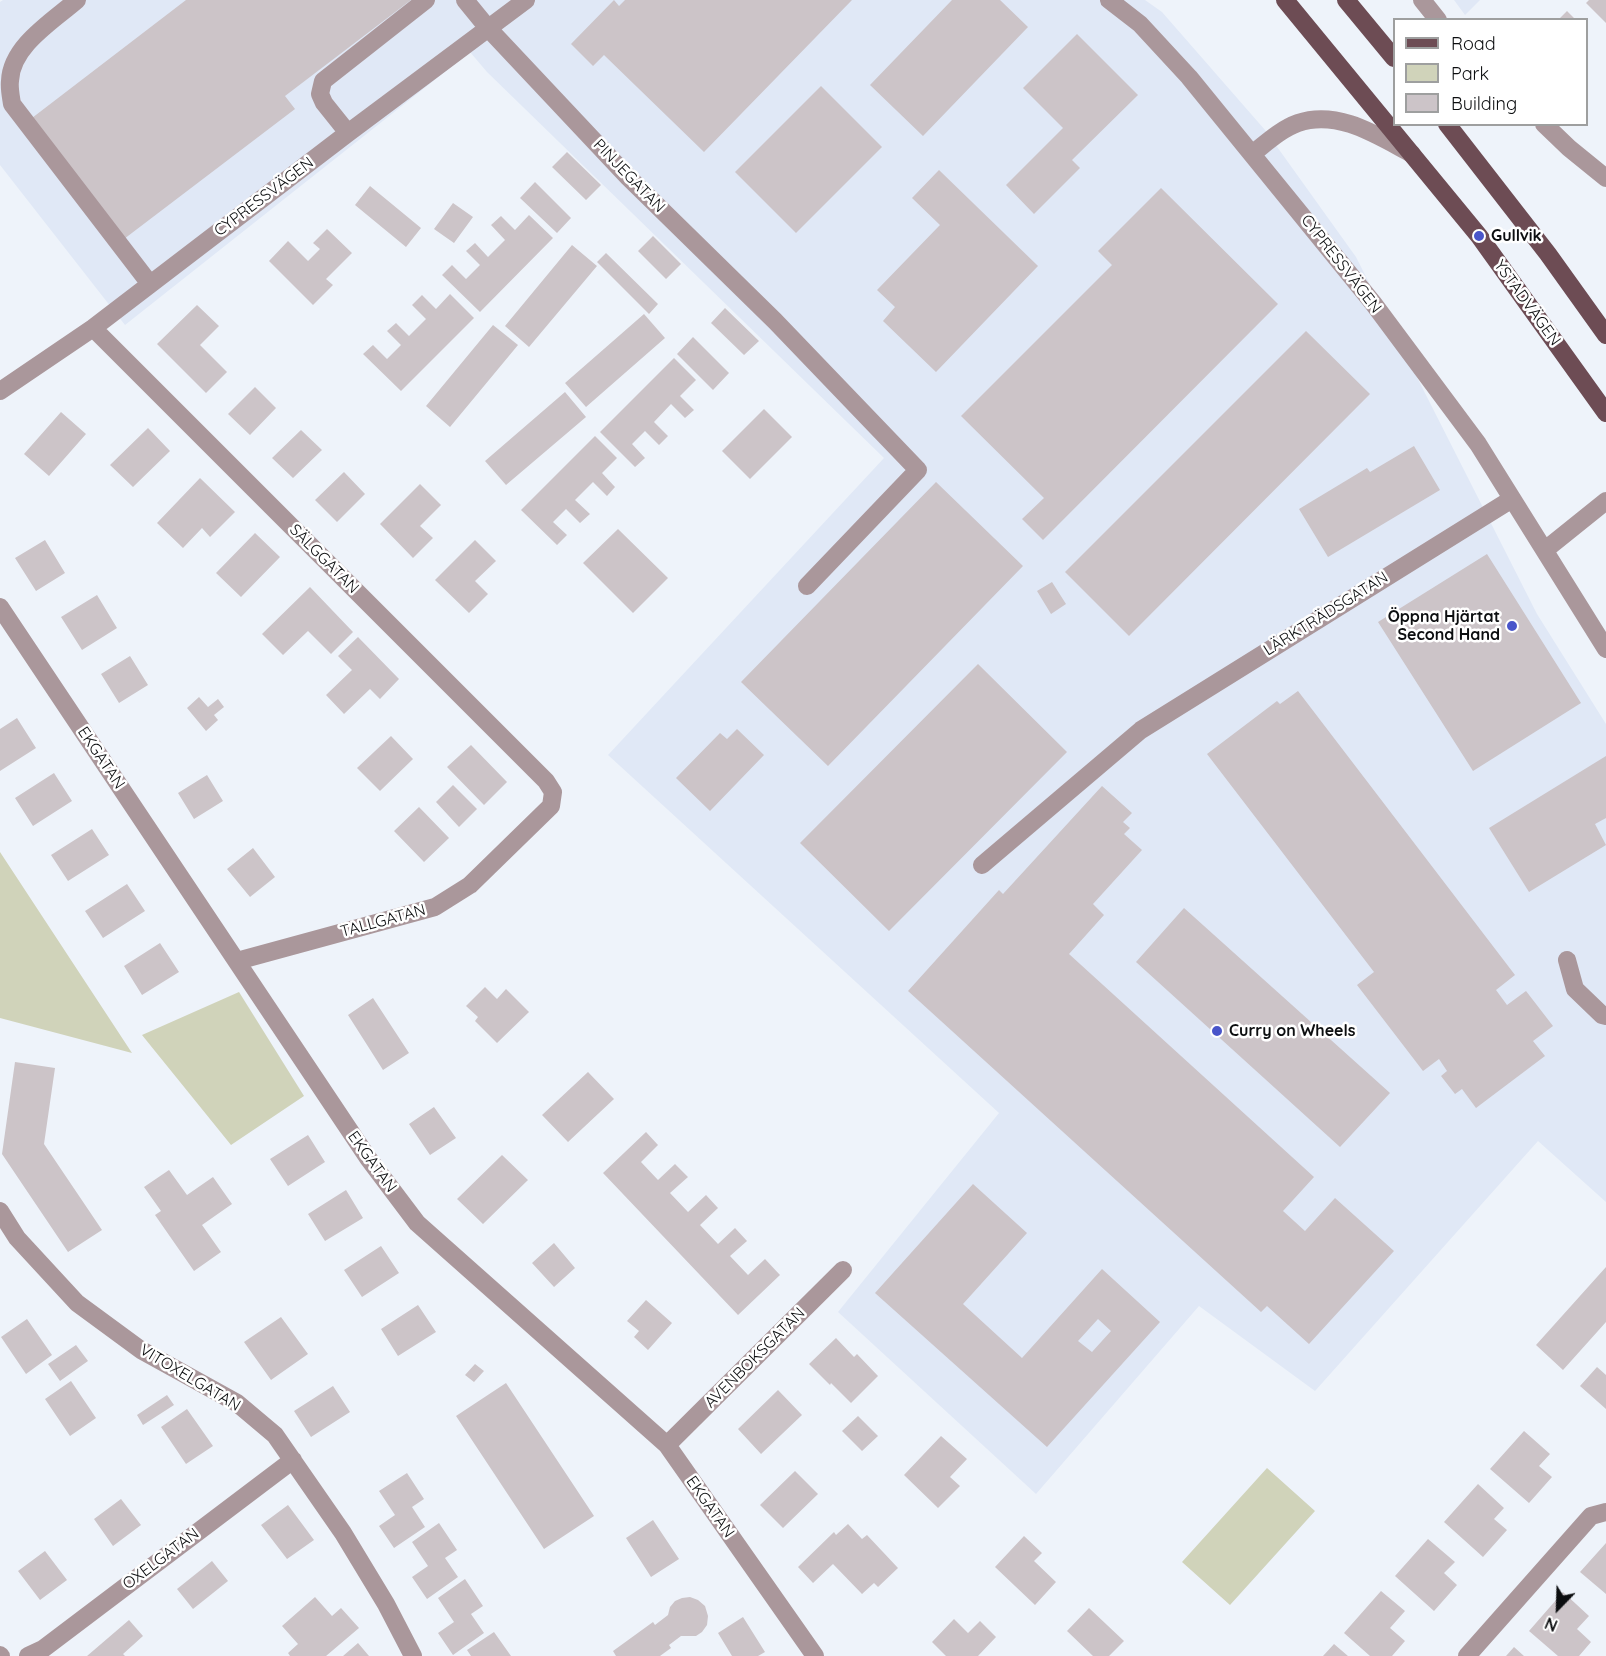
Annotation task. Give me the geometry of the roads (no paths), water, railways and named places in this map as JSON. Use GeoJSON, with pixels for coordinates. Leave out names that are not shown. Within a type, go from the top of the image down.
{"type":"FeatureCollection","features":[{"type":"Feature","properties":{"kind":"main road","name":"YSTADVÄGEN"},"geometry":{"type":"LineString","coordinates":[[1285,0],[1479,236],[1606,413]]}},
{"type":"Feature","properties":{"kind":"main road"},"geometry":{"type":"LineString","coordinates":[[1346,0],[1393,56]]}},
{"type":"Feature","properties":{"kind":"main road"},"geometry":{"type":"LineString","coordinates":[[1449,126],[1548,254],[1606,335]]}},
{"type":"Feature","properties":{"kind":"street"},"geometry":{"type":"LineString","coordinates":[[77,0],[30,41],[15,60],[10,80],[12,104],[150,284]]}},
{"type":"Feature","properties":{"kind":"street"},"geometry":{"type":"LineString","coordinates":[[348,133],[324,104],[320,94],[323,81],[426,0]]}},
{"type":"Feature","properties":{"kind":"street","name":"PINJEGATAN"},"geometry":{"type":"LineString","coordinates":[[465,0],[487,27],[628,177],[776,321],[918,470],[807,586]]}},
{"type":"Feature","properties":{"kind":"street","name":"CYPRESSVÄGEN"},"geometry":{"type":"LineString","coordinates":[[0,391],[93,328],[487,27],[526,0]]}},
{"type":"Feature","properties":{"kind":"street","name":"CYPRESSVÄGEN"},"geometry":{"type":"LineString","coordinates":[[1109,0],[1140,24],[1189,77],[1373,303],[1478,444],[1603,638]]}},
{"type":"Feature","properties":{"kind":"street"},"geometry":{"type":"LineString","coordinates":[[1422,0],[1436,18]]}},
{"type":"Feature","properties":{"kind":"street"},"geometry":{"type":"LineString","coordinates":[[1252,154],[1279,133],[1298,123],[1319,118],[1341,121],[1366,130],[1413,155]]}},
{"type":"Feature","properties":{"kind":"street"},"geometry":{"type":"LineString","coordinates":[[1546,126],[1606,178]]}},
{"type":"Feature","properties":{"kind":"street","name":"SÄLGGATAN"},"geometry":{"type":"LineString","coordinates":[[93,328],[538,772],[553,792]]}},
{"type":"Feature","properties":{"kind":"street","name":"LÄRKTRÄDSGATAN"},"geometry":{"type":"LineString","coordinates":[[982,865],[1141,730],[1512,499]]}},
{"type":"Feature","properties":{"kind":"street"},"geometry":{"type":"LineString","coordinates":[[1545,550],[1606,501]]}},
{"type":"Feature","properties":{"kind":"street","name":"EKGATAN"},"geometry":{"type":"LineString","coordinates":[[0,607],[368,1158],[417,1223],[667,1445],[815,1656]]}},
{"type":"Feature","properties":{"kind":"street","name":"TALLGATAN"},"geometry":{"type":"LineString","coordinates":[[237,961],[435,908],[470,885],[551,806],[553,792]]}},
{"type":"Feature","properties":{"kind":"street"},"geometry":{"type":"LineString","coordinates":[[1568,960],[1575,989],[1602,1015],[1606,1016]]}},
{"type":"Feature","properties":{"kind":"street","name":"VITOXELGATAN"},"geometry":{"type":"LineString","coordinates":[[0,1211],[17,1238],[77,1303],[141,1350],[237,1403],[275,1436],[344,1533],[386,1604],[413,1656]]}},
{"type":"Feature","properties":{"kind":"street","name":"AVENBOKSGATAN"},"geometry":{"type":"LineString","coordinates":[[667,1445],[843,1270]]}},
{"type":"Feature","properties":{"kind":"street","name":"OXELGATAN"},"geometry":{"type":"LineString","coordinates":[[28,1656],[43,1649],[292,1460]]}},
{"type":"Feature","properties":{"kind":"street"},"geometry":{"type":"LineString","coordinates":[[1467,1656],[1591,1516],[1606,1512]]}},
{"type":"Feature","properties":{"kind":"place","name":"Gullvik"},"geometry":{"type":"Point","coordinates":[1479,236]}},
{"type":"Feature","properties":{"kind":"place","name":"Öppna Hjärtat Second Hand"},"geometry":{"type":"Point","coordinates":[1512,626]}},
{"type":"Feature","properties":{"kind":"place","name":"Curry on Wheels"},"geometry":{"type":"Point","coordinates":[1217,1031]}}]}
